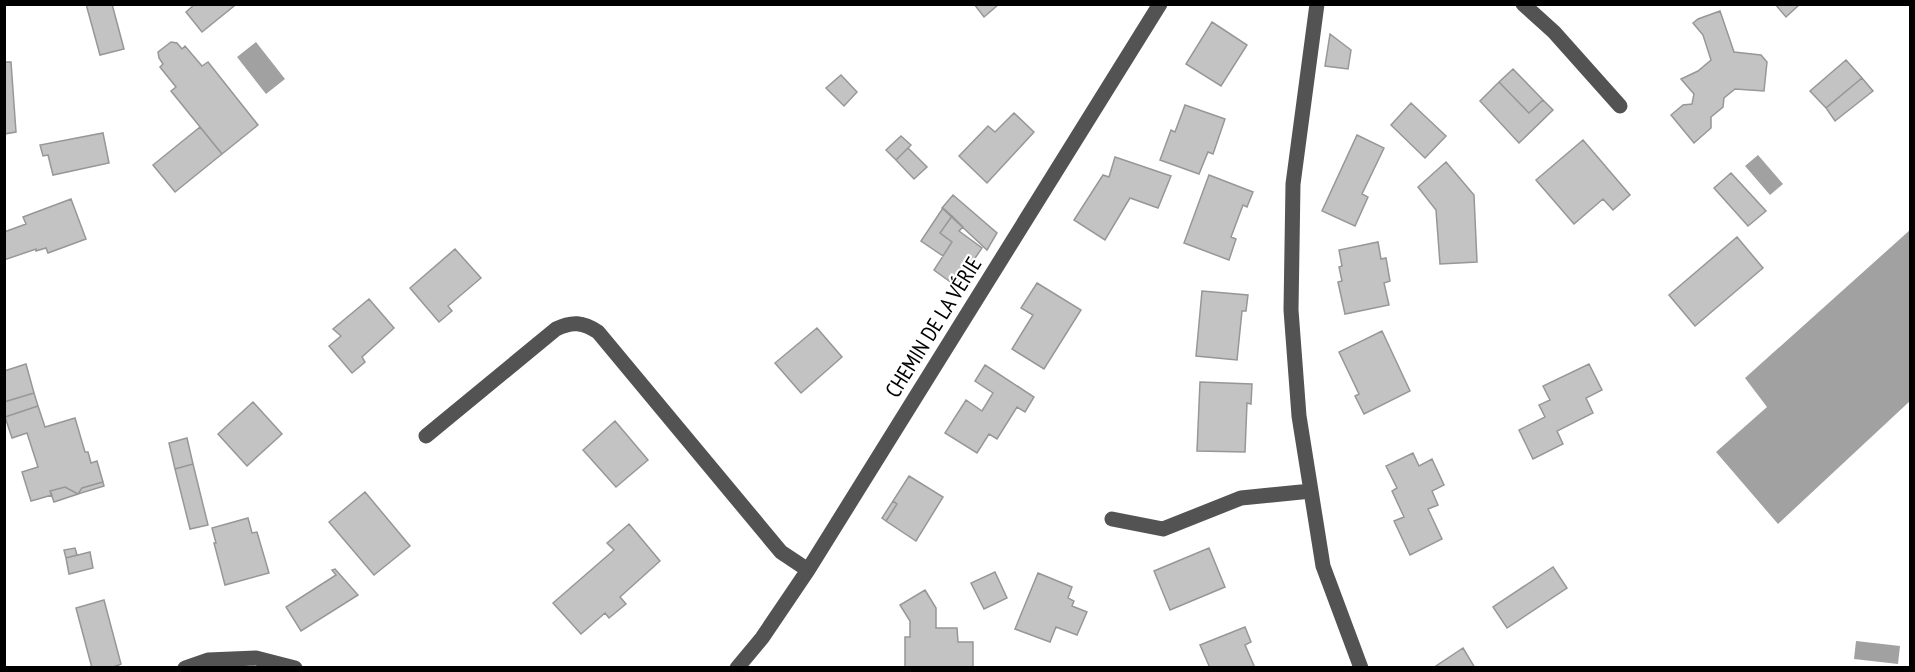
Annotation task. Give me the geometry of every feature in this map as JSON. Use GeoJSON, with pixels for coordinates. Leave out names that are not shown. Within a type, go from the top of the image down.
{"type":"FeatureCollection","features":[{"type":"Feature","properties":{"kind":"street","name":"CHEMIN DE LA VÉRIE"},"geometry":{"type":"LineString","coordinates":[[737,668],[762,638],[808,570],[1160,4]]}},
{"type":"Feature","properties":{"kind":"street"},"geometry":{"type":"LineString","coordinates":[[1317,4],[1293,184],[1291,310],[1299,416],[1323,566],[1361,668]]}},
{"type":"Feature","properties":{"kind":"street"},"geometry":{"type":"LineString","coordinates":[[1523,4],[1554,32],[1620,106]]}},
{"type":"Feature","properties":{"kind":"street"},"geometry":{"type":"LineString","coordinates":[[426,436],[556,329],[567,324],[585,325],[598,332],[781,552],[808,570]]}},
{"type":"Feature","properties":{"kind":"street"},"geometry":{"type":"LineString","coordinates":[[1112,519],[1163,529],[1241,498],[1311,491]]}},
{"type":"Feature","properties":{"kind":"street"},"geometry":{"type":"LineString","coordinates":[[185,668],[208,660],[256,658],[295,668]]}},
{"type":"Feature","properties":{"kind":"shaded area"},"geometry":{"type":"Polygon","coordinates":[[[256,42],[285,79],[266,94],[237,57],[256,42]]]}},
{"type":"Feature","properties":{"kind":"shaded area"},"geometry":{"type":"Polygon","coordinates":[[[1758,155],[1783,184],[1770,195],[1745,166],[1758,155]]]}},
{"type":"Feature","properties":{"kind":"shaded area"},"geometry":{"type":"Polygon","coordinates":[[[1910,230],[1910,401],[1778,524],[1716,452],[1767,407],[1745,378],[1910,230]]]}},
{"type":"Feature","properties":{"kind":"shaded area"},"geometry":{"type":"Polygon","coordinates":[[[1856,641],[1900,646],[1898,664],[1854,659],[1856,641]]]}},
{"type":"Feature","properties":{"kind":"building"},"geometry":{"type":"Polygon","coordinates":[[[86,4],[112,4],[124,49],[100,55],[86,4]]]}},
{"type":"Feature","properties":{"kind":"building"},"geometry":{"type":"Polygon","coordinates":[[[195,4],[233,4],[234,6],[202,32],[186,12],[195,4]]]}},
{"type":"Feature","properties":{"kind":"building"},"geometry":{"type":"Polygon","coordinates":[[[974,4],[999,4],[984,17],[974,4]]]}},
{"type":"Feature","properties":{"kind":"building"},"geometry":{"type":"Polygon","coordinates":[[[1775,4],[1800,4],[1786,17],[1775,4]]]}},
{"type":"Feature","properties":{"kind":"building"},"geometry":{"type":"Polygon","coordinates":[[[1720,11],[1734,52],[1761,55],[1767,62],[1764,91],[1735,89],[1724,98],[1723,107],[1711,117],[1711,128],[1694,143],[1671,115],[1683,105],[1692,104],[1694,94],[1681,79],[1698,71],[1711,60],[1703,35],[1693,23],[1720,11]]]}},
{"type":"Feature","properties":{"kind":"building"},"geometry":{"type":"Polygon","coordinates":[[[1212,22],[1247,45],[1221,86],[1186,64],[1212,22]]]}},
{"type":"Feature","properties":{"kind":"building"},"geometry":{"type":"Polygon","coordinates":[[[1330,34],[1351,50],[1348,69],[1325,66],[1330,34]]]}},
{"type":"Feature","properties":{"kind":"building"},"geometry":{"type":"Polygon","coordinates":[[[171,42],[177,43],[182,49],[185,46],[202,66],[208,62],[258,125],[222,154],[171,91],[176,87],[160,67],[163,64],[158,52],[171,42]]]}},
{"type":"Feature","properties":{"kind":"building"},"geometry":{"type":"Polygon","coordinates":[[[1846,60],[1862,78],[1826,108],[1810,91],[1846,60]]]}},
{"type":"Feature","properties":{"kind":"building"},"geometry":{"type":"Polygon","coordinates":[[[4,62],[11,62],[16,132],[4,134],[4,62]]]}},
{"type":"Feature","properties":{"kind":"building"},"geometry":{"type":"Polygon","coordinates":[[[1513,69],[1543,100],[1529,113],[1499,82],[1513,69]]]}},
{"type":"Feature","properties":{"kind":"building"},"geometry":{"type":"Polygon","coordinates":[[[841,75],[857,92],[844,106],[826,88],[841,75]]]}},
{"type":"Feature","properties":{"kind":"building"},"geometry":{"type":"Polygon","coordinates":[[[1862,78],[1873,91],[1835,121],[1826,108],[1862,78]]]}},
{"type":"Feature","properties":{"kind":"building"},"geometry":{"type":"Polygon","coordinates":[[[1499,82],[1529,113],[1543,100],[1553,110],[1519,143],[1480,101],[1499,82]]]}},
{"type":"Feature","properties":{"kind":"building"},"geometry":{"type":"Polygon","coordinates":[[[1411,103],[1446,136],[1425,158],[1391,125],[1411,103]]]}},
{"type":"Feature","properties":{"kind":"building"},"geometry":{"type":"Polygon","coordinates":[[[1185,105],[1225,119],[1213,154],[1208,152],[1199,174],[1160,160],[1171,130],[1175,132],[1185,105]]]}},
{"type":"Feature","properties":{"kind":"building"},"geometry":{"type":"Polygon","coordinates":[[[1014,113],[1034,132],[987,183],[959,156],[988,126],[995,132],[1014,113]]]}},
{"type":"Feature","properties":{"kind":"building"},"geometry":{"type":"Polygon","coordinates":[[[200,127],[222,154],[175,192],[153,165],[200,127]]]}},
{"type":"Feature","properties":{"kind":"building"},"geometry":{"type":"Polygon","coordinates":[[[103,133],[109,163],[53,175],[48,155],[43,156],[40,145],[103,133]]]}},
{"type":"Feature","properties":{"kind":"building"},"geometry":{"type":"Polygon","coordinates":[[[1357,135],[1384,148],[1362,194],[1368,197],[1355,226],[1322,211],[1357,135]]]}},
{"type":"Feature","properties":{"kind":"building"},"geometry":{"type":"Polygon","coordinates":[[[901,136],[911,145],[896,160],[886,150],[901,136]]]}},
{"type":"Feature","properties":{"kind":"building"},"geometry":{"type":"Polygon","coordinates":[[[1583,140],[1630,195],[1613,210],[1603,199],[1574,224],[1536,180],[1583,140]]]}},
{"type":"Feature","properties":{"kind":"building"},"geometry":{"type":"Polygon","coordinates":[[[908,148],[927,167],[914,179],[896,160],[908,148]]]}},
{"type":"Feature","properties":{"kind":"building"},"geometry":{"type":"Polygon","coordinates":[[[1115,157],[1171,176],[1158,208],[1130,198],[1105,240],[1074,220],[1103,175],[1109,177],[1115,157]]]}},
{"type":"Feature","properties":{"kind":"building"},"geometry":{"type":"Polygon","coordinates":[[[1446,162],[1474,195],[1477,262],[1440,264],[1436,210],[1418,187],[1446,162]]]}},
{"type":"Feature","properties":{"kind":"building"},"geometry":{"type":"Polygon","coordinates":[[[1731,173],[1766,211],[1748,226],[1714,188],[1731,173]]]}},
{"type":"Feature","properties":{"kind":"building"},"geometry":{"type":"Polygon","coordinates":[[[1209,175],[1253,192],[1247,207],[1243,205],[1231,237],[1236,239],[1229,260],[1184,243],[1209,175]]]}},
{"type":"Feature","properties":{"kind":"building"},"geometry":{"type":"Polygon","coordinates":[[[953,195],[997,233],[987,250],[942,208],[953,195]]]}},
{"type":"Feature","properties":{"kind":"building"},"geometry":{"type":"Polygon","coordinates":[[[71,199],[86,239],[48,253],[46,248],[36,251],[36,249],[4,260],[4,232],[26,224],[23,217],[71,199]]]}},
{"type":"Feature","properties":{"kind":"building"},"geometry":{"type":"Polygon","coordinates":[[[943,208],[952,216],[940,233],[952,242],[943,256],[921,241],[943,208]]]}},
{"type":"Feature","properties":{"kind":"building"},"geometry":{"type":"Polygon","coordinates":[[[952,216],[963,227],[959,231],[982,248],[956,286],[934,270],[952,242],[940,233],[952,216]]]}},
{"type":"Feature","properties":{"kind":"building"},"geometry":{"type":"Polygon","coordinates":[[[1737,237],[1763,268],[1695,326],[1669,295],[1737,237]]]}},
{"type":"Feature","properties":{"kind":"building"},"geometry":{"type":"Polygon","coordinates":[[[1378,242],[1381,259],[1386,258],[1390,281],[1384,283],[1389,305],[1345,314],[1338,282],[1342,281],[1339,250],[1378,242]]]}},
{"type":"Feature","properties":{"kind":"building"},"geometry":{"type":"Polygon","coordinates":[[[455,249],[481,278],[448,306],[452,311],[439,322],[410,288],[455,249]]]}},
{"type":"Feature","properties":{"kind":"building"},"geometry":{"type":"Polygon","coordinates":[[[1037,283],[1081,310],[1044,369],[1012,349],[1033,315],[1021,308],[1037,283]]]}},
{"type":"Feature","properties":{"kind":"building"},"geometry":{"type":"Polygon","coordinates":[[[1202,291],[1248,295],[1246,311],[1242,311],[1237,360],[1196,356],[1202,291]]]}},
{"type":"Feature","properties":{"kind":"building"},"geometry":{"type":"Polygon","coordinates":[[[369,299],[394,328],[362,357],[365,362],[352,373],[329,346],[341,336],[333,329],[369,299]]]}},
{"type":"Feature","properties":{"kind":"building"},"geometry":{"type":"Polygon","coordinates":[[[817,328],[842,357],[801,393],[775,363],[817,328]]]}},
{"type":"Feature","properties":{"kind":"building"},"geometry":{"type":"Polygon","coordinates":[[[1382,331],[1410,391],[1364,414],[1355,396],[1359,394],[1339,352],[1382,331]]]}},
{"type":"Feature","properties":{"kind":"building"},"geometry":{"type":"Polygon","coordinates":[[[26,364],[34,393],[4,402],[4,371],[26,364]]]}},
{"type":"Feature","properties":{"kind":"building"},"geometry":{"type":"Polygon","coordinates":[[[1589,364],[1602,390],[1586,398],[1593,413],[1557,431],[1563,444],[1533,459],[1519,430],[1545,417],[1539,405],[1550,400],[1543,386],[1589,364]]]}},
{"type":"Feature","properties":{"kind":"building"},"geometry":{"type":"Polygon","coordinates":[[[985,365],[1034,397],[1025,412],[1017,407],[997,439],[989,434],[977,453],[945,433],[966,400],[982,411],[993,393],[975,381],[985,365]]]}},
{"type":"Feature","properties":{"kind":"building"},"geometry":{"type":"Polygon","coordinates":[[[1200,382],[1252,384],[1251,404],[1247,403],[1245,452],[1197,451],[1200,382]]]}},
{"type":"Feature","properties":{"kind":"building"},"geometry":{"type":"Polygon","coordinates":[[[34,393],[38,406],[5,417],[4,402],[34,393]]]}},
{"type":"Feature","properties":{"kind":"building"},"geometry":{"type":"Polygon","coordinates":[[[253,402],[282,434],[247,466],[218,434],[253,402]]]}},
{"type":"Feature","properties":{"kind":"building"},"geometry":{"type":"Polygon","coordinates":[[[38,406],[45,427],[75,418],[85,452],[88,452],[91,463],[97,461],[103,482],[82,488],[78,494],[65,487],[50,491],[52,495],[31,501],[22,472],[38,467],[27,433],[12,438],[5,417],[38,406]]]}},
{"type":"Feature","properties":{"kind":"building"},"geometry":{"type":"Polygon","coordinates":[[[615,421],[648,460],[616,487],[583,450],[615,421]]]}},
{"type":"Feature","properties":{"kind":"building"},"geometry":{"type":"Polygon","coordinates":[[[187,438],[193,464],[175,469],[169,443],[187,438]]]}},
{"type":"Feature","properties":{"kind":"building"},"geometry":{"type":"Polygon","coordinates":[[[1413,453],[1419,466],[1432,459],[1444,485],[1432,491],[1438,505],[1428,509],[1442,539],[1410,555],[1394,521],[1404,517],[1392,491],[1397,488],[1386,466],[1413,453]]]}},
{"type":"Feature","properties":{"kind":"building"},"geometry":{"type":"Polygon","coordinates":[[[193,464],[208,525],[190,529],[175,469],[193,464]]]}},
{"type":"Feature","properties":{"kind":"building"},"geometry":{"type":"Polygon","coordinates":[[[909,476],[943,497],[916,541],[886,521],[897,504],[893,501],[909,476]]]}},
{"type":"Feature","properties":{"kind":"building"},"geometry":{"type":"Polygon","coordinates":[[[103,482],[104,486],[78,494],[82,488],[103,482]]]}},
{"type":"Feature","properties":{"kind":"building"},"geometry":{"type":"Polygon","coordinates":[[[65,487],[78,494],[54,502],[50,491],[65,487]]]}},
{"type":"Feature","properties":{"kind":"building"},"geometry":{"type":"Polygon","coordinates":[[[365,492],[410,546],[374,575],[329,522],[365,492]]]}},
{"type":"Feature","properties":{"kind":"building"},"geometry":{"type":"Polygon","coordinates":[[[893,501],[897,504],[886,521],[882,518],[893,501]]]}},
{"type":"Feature","properties":{"kind":"building"},"geometry":{"type":"Polygon","coordinates":[[[248,518],[252,533],[257,532],[269,573],[225,585],[212,528],[248,518]]]}},
{"type":"Feature","properties":{"kind":"building"},"geometry":{"type":"Polygon","coordinates":[[[629,524],[660,561],[620,597],[626,604],[609,618],[605,613],[581,634],[553,603],[614,550],[607,543],[629,524]]]}},
{"type":"Feature","properties":{"kind":"building"},"geometry":{"type":"Polygon","coordinates":[[[75,548],[77,555],[66,558],[64,550],[75,548]]]}},
{"type":"Feature","properties":{"kind":"building"},"geometry":{"type":"Polygon","coordinates":[[[1209,548],[1225,587],[1170,610],[1154,571],[1209,548]]]}},
{"type":"Feature","properties":{"kind":"building"},"geometry":{"type":"Polygon","coordinates":[[[90,552],[93,568],[69,574],[66,558],[90,552]]]}},
{"type":"Feature","properties":{"kind":"building"},"geometry":{"type":"Polygon","coordinates":[[[1553,567],[1567,588],[1507,628],[1493,607],[1553,567]]]}},
{"type":"Feature","properties":{"kind":"building"},"geometry":{"type":"Polygon","coordinates":[[[335,569],[358,595],[301,631],[286,607],[336,575],[332,570],[335,569]]]}},
{"type":"Feature","properties":{"kind":"building"},"geometry":{"type":"Polygon","coordinates":[[[995,572],[1007,598],[984,609],[971,583],[995,572]]]}},
{"type":"Feature","properties":{"kind":"building"},"geometry":{"type":"Polygon","coordinates":[[[1038,573],[1072,587],[1068,598],[1074,601],[1072,606],[1087,612],[1077,635],[1056,627],[1050,642],[1015,629],[1038,573]]]}},
{"type":"Feature","properties":{"kind":"building"},"geometry":{"type":"Polygon","coordinates":[[[925,590],[936,608],[936,628],[957,628],[958,642],[973,642],[973,668],[905,668],[905,637],[910,637],[910,621],[900,605],[925,590]]]}},
{"type":"Feature","properties":{"kind":"building"},"geometry":{"type":"Polygon","coordinates":[[[104,600],[121,664],[111,668],[92,668],[76,608],[104,600]]]}},
{"type":"Feature","properties":{"kind":"building"},"geometry":{"type":"Polygon","coordinates":[[[1245,627],[1251,642],[1245,645],[1255,668],[1210,668],[1200,645],[1245,627]]]}},
{"type":"Feature","properties":{"kind":"building"},"geometry":{"type":"Polygon","coordinates":[[[1463,648],[1475,668],[1437,668],[1436,666],[1463,648]]]}}]}
